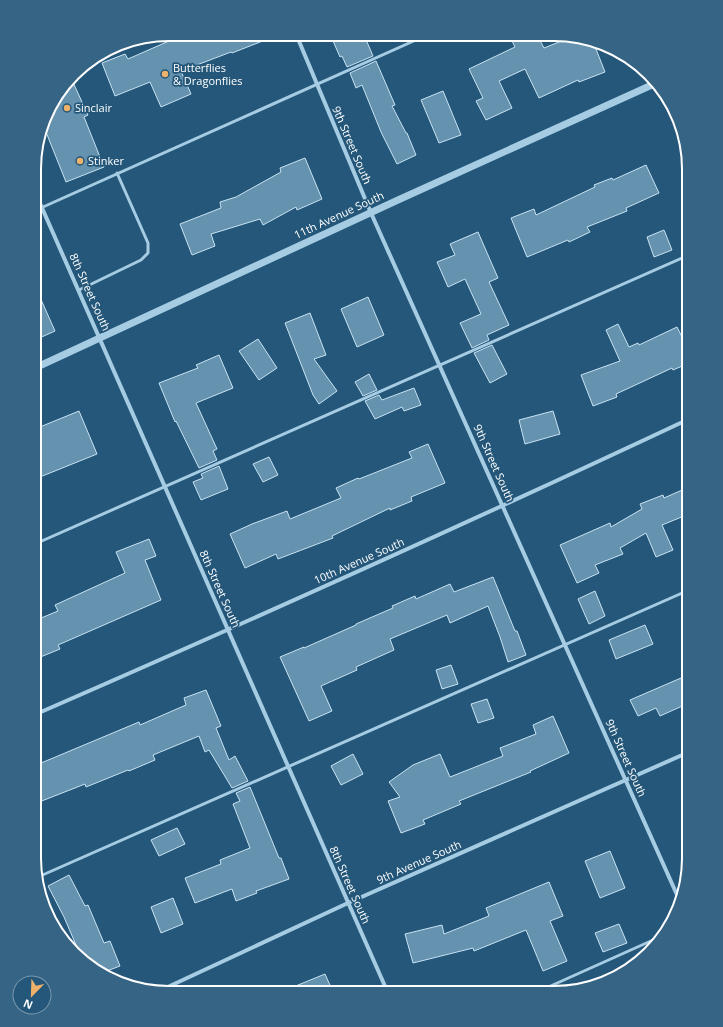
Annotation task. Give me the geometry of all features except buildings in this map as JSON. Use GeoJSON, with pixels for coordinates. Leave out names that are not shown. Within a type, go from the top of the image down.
{"type":"FeatureCollection","features":[{"type":"Feature","properties":{"kind":"street","name":"9th Street South"},"geometry":{"type":"LineString","coordinates":[[299,41],[371,213],[677,894]]}},
{"type":"Feature","properties":{"kind":"street","name":"11th Avenue South"},"geometry":{"type":"LineString","coordinates":[[41,365],[651,86]]}},
{"type":"Feature","properties":{"kind":"street","name":"8th Street South"},"geometry":{"type":"LineString","coordinates":[[42,207],[385,986]]}},
{"type":"Feature","properties":{"kind":"street","name":"10th Avenue South"},"geometry":{"type":"LineString","coordinates":[[41,712],[228,630],[503,506],[682,422]]}},
{"type":"Feature","properties":{"kind":"street","name":"9th Avenue South"},"geometry":{"type":"LineString","coordinates":[[171,986],[348,903],[682,755]]}},
{"type":"Feature","properties":{"kind":"lane"},"geometry":{"type":"LineString","coordinates":[[42,207],[414,41]]}},
{"type":"Feature","properties":{"kind":"lane"},"geometry":{"type":"LineString","coordinates":[[79,290],[141,260],[148,253],[148,243],[117,174]]}},
{"type":"Feature","properties":{"kind":"lane"},"geometry":{"type":"LineString","coordinates":[[41,541],[682,258]]}},
{"type":"Feature","properties":{"kind":"lane"},"geometry":{"type":"LineString","coordinates":[[42,875],[682,593]]}},
{"type":"Feature","properties":{"kind":"lane"},"geometry":{"type":"LineString","coordinates":[[551,986],[651,941]]}},
{"type":"Feature","properties":{"kind":"place","name":"Butterflies & Dragonflies"},"geometry":{"type":"Point","coordinates":[165,74]}},
{"type":"Feature","properties":{"kind":"place","name":"Sinclair"},"geometry":{"type":"Point","coordinates":[67,108]}},
{"type":"Feature","properties":{"kind":"place","name":"Stinker"},"geometry":{"type":"Point","coordinates":[80,161]}}]}
